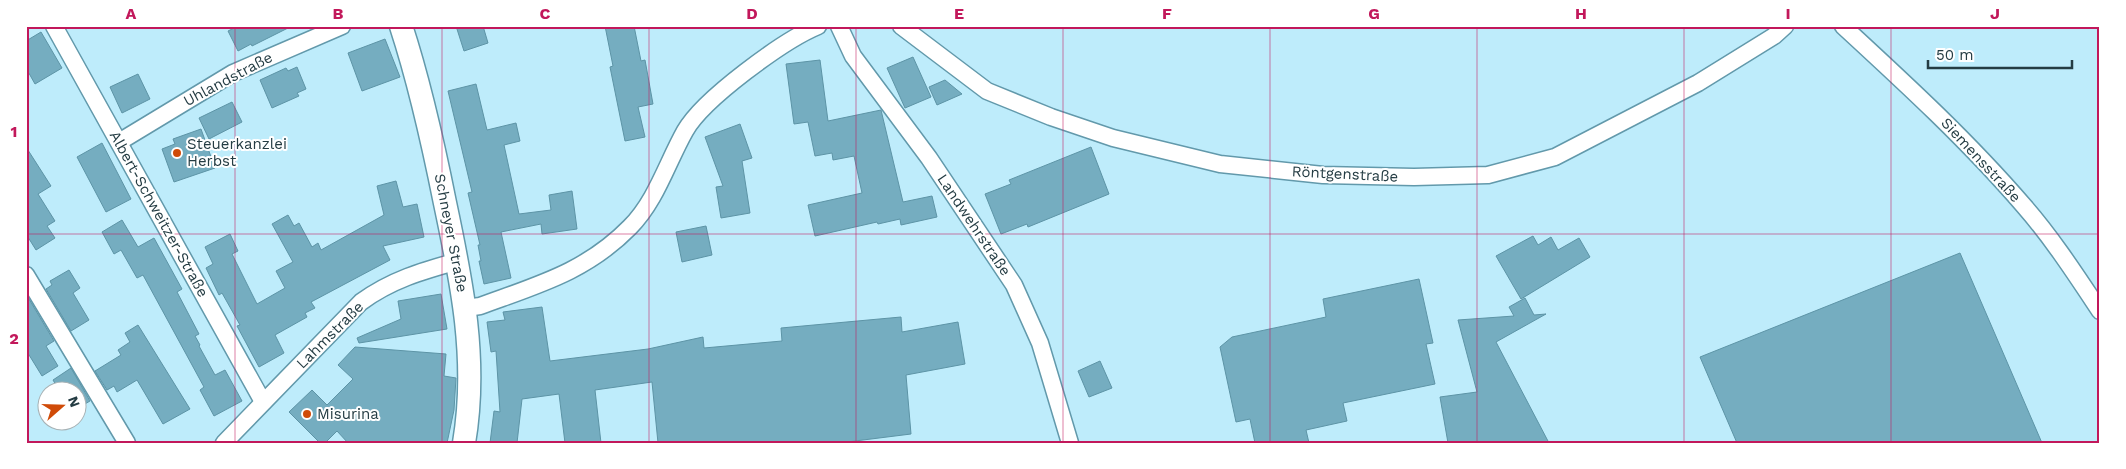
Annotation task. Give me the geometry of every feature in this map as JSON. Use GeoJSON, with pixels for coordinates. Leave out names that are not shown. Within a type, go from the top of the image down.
{"type":"FeatureCollection","features":[{"type":"Feature","properties":{"kind":"street","name":"Albert-Schweitzer-Straße"},"geometry":{"type":"LineString","coordinates":[[54,26],[263,402]]}},
{"type":"Feature","properties":{"kind":"street","name":"Uhlandstraße"},"geometry":{"type":"LineString","coordinates":[[119,142],[233,73],[342,26]]}},
{"type":"Feature","properties":{"kind":"street","name":"Schneyer Straße"},"geometry":{"type":"LineString","coordinates":[[402,26],[428,122],[458,261],[466,308],[470,404],[464,443]]}},
{"type":"Feature","properties":{"kind":"street"},"geometry":{"type":"LineString","coordinates":[[466,308],[480,306],[565,274],[588,262],[610,246],[632,225],[647,204],[685,130],[699,111],[720,92],[762,60],[818,26]]}},
{"type":"Feature","properties":{"kind":"street","name":"Landwehrstraße"},"geometry":{"type":"LineString","coordinates":[[839,26],[853,56],[929,158],[1014,285],[1040,343],[1070,443]]}},
{"type":"Feature","properties":{"kind":"street","name":"Röntgenstraße"},"geometry":{"type":"LineString","coordinates":[[901,26],[987,91],[1051,117],[1113,138],[1220,164],[1323,175],[1414,177],[1488,175],[1555,157],[1698,83],[1774,36],[1785,26]]}},
{"type":"Feature","properties":{"kind":"street","name":"Siemensstraße"},"geometry":{"type":"LineString","coordinates":[[1843,26],[1918,95],[2026,207],[2100,310]]}},
{"type":"Feature","properties":{"kind":"street","name":"Lahmstraße"},"geometry":{"type":"LineString","coordinates":[[224,443],[361,302],[379,289],[408,275],[458,261]]}},
{"type":"Feature","properties":{"kind":"street"},"geometry":{"type":"LineString","coordinates":[[26,275],[127,443]]}},
{"type":"Feature","properties":{"kind":"building"},"geometry":{"type":"Polygon","coordinates":[[[238,26],[292,26],[238,51],[228,31],[238,26]]]}},
{"type":"Feature","properties":{"kind":"building"},"geometry":{"type":"Polygon","coordinates":[[[456,26],[483,26],[488,43],[464,51],[456,26]]]}},
{"type":"Feature","properties":{"kind":"building"},"geometry":{"type":"Polygon","coordinates":[[[605,26],[634,26],[641,61],[645,60],[653,104],[638,107],[645,137],[625,141],[610,67],[613,66],[605,26]]]}},
{"type":"Feature","properties":{"kind":"building"},"geometry":{"type":"Polygon","coordinates":[[[41,32],[62,68],[35,84],[26,68],[26,41],[41,32]]]}},
{"type":"Feature","properties":{"kind":"building"},"geometry":{"type":"Polygon","coordinates":[[[385,39],[400,77],[362,91],[348,53],[385,39]]]}},
{"type":"Feature","properties":{"kind":"building"},"geometry":{"type":"Polygon","coordinates":[[[913,57],[931,97],[905,108],[887,68],[913,57]]]}},
{"type":"Feature","properties":{"kind":"building"},"geometry":{"type":"Polygon","coordinates":[[[820,60],[828,121],[881,110],[903,202],[932,196],[937,217],[901,225],[900,219],[878,224],[877,222],[815,236],[808,205],[862,193],[854,156],[833,160],[832,153],[815,156],[808,122],[794,124],[786,64],[820,60]]]}},
{"type":"Feature","properties":{"kind":"building"},"geometry":{"type":"Polygon","coordinates":[[[297,67],[306,89],[297,93],[299,96],[272,108],[260,80],[286,68],[288,71],[297,67]]]}},
{"type":"Feature","properties":{"kind":"building"},"geometry":{"type":"Polygon","coordinates":[[[138,74],[150,99],[122,113],[110,87],[138,74]]]}},
{"type":"Feature","properties":{"kind":"building"},"geometry":{"type":"Polygon","coordinates":[[[945,80],[962,94],[937,105],[929,87],[945,80]]]}},
{"type":"Feature","properties":{"kind":"building"},"geometry":{"type":"Polygon","coordinates":[[[476,84],[487,130],[516,123],[520,141],[504,145],[519,214],[551,210],[549,195],[572,191],[577,229],[542,234],[541,224],[501,232],[511,278],[484,284],[479,261],[481,261],[478,245],[480,245],[468,193],[472,192],[448,91],[476,84]]]}},
{"type":"Feature","properties":{"kind":"building"},"geometry":{"type":"Polygon","coordinates":[[[232,102],[242,122],[209,139],[199,118],[232,102]]]}},
{"type":"Feature","properties":{"kind":"building"},"geometry":{"type":"Polygon","coordinates":[[[740,124],[752,158],[742,161],[750,213],[721,218],[716,187],[723,186],[705,137],[740,124]]]}},
{"type":"Feature","properties":{"kind":"building"},"geometry":{"type":"Polygon","coordinates":[[[201,129],[215,168],[174,182],[162,149],[175,144],[173,139],[201,129]]]}},
{"type":"Feature","properties":{"kind":"building"},"geometry":{"type":"Polygon","coordinates":[[[102,143],[131,199],[106,212],[77,157],[102,143]]]}},
{"type":"Feature","properties":{"kind":"building"},"geometry":{"type":"Polygon","coordinates":[[[26,147],[51,186],[38,194],[55,221],[47,226],[55,238],[36,250],[26,234],[26,147]]]}},
{"type":"Feature","properties":{"kind":"building"},"geometry":{"type":"Polygon","coordinates":[[[1091,147],[1109,194],[1028,227],[1027,224],[1001,234],[985,194],[1011,184],[1009,180],[1091,147]]]}},
{"type":"Feature","properties":{"kind":"building"},"geometry":{"type":"Polygon","coordinates":[[[396,181],[403,207],[417,204],[424,237],[383,246],[390,260],[311,302],[315,308],[305,313],[307,317],[275,335],[284,353],[259,367],[237,326],[240,325],[222,293],[219,295],[206,268],[213,264],[205,247],[230,234],[238,251],[232,254],[257,304],[285,288],[276,271],[293,262],[272,224],[288,215],[294,226],[299,223],[312,247],[318,243],[321,250],[384,215],[377,186],[396,181]]]}},
{"type":"Feature","properties":{"kind":"building"},"geometry":{"type":"Polygon","coordinates":[[[122,220],[138,247],[154,238],[182,289],[177,292],[199,334],[195,336],[199,346],[215,375],[225,370],[242,401],[214,416],[200,390],[204,387],[143,275],[137,278],[121,250],[114,254],[102,232],[122,220]]]}},
{"type":"Feature","properties":{"kind":"building"},"geometry":{"type":"Polygon","coordinates":[[[706,226],[712,255],[682,262],[676,232],[706,226]]]}},
{"type":"Feature","properties":{"kind":"building"},"geometry":{"type":"Polygon","coordinates":[[[1533,236],[1538,245],[1551,237],[1558,250],[1579,238],[1590,257],[1521,299],[1496,256],[1533,236]]]}},
{"type":"Feature","properties":{"kind":"building"},"geometry":{"type":"Polygon","coordinates":[[[1960,253],[2042,443],[1737,443],[1700,357],[1960,253]]]}},
{"type":"Feature","properties":{"kind":"building"},"geometry":{"type":"Polygon","coordinates":[[[69,270],[80,288],[73,293],[89,320],[71,331],[46,289],[52,285],[50,281],[69,270]]]}},
{"type":"Feature","properties":{"kind":"building"},"geometry":{"type":"Polygon","coordinates":[[[1419,279],[1433,343],[1426,344],[1435,384],[1343,403],[1347,421],[1306,430],[1309,443],[1255,443],[1250,419],[1236,422],[1220,347],[1232,337],[1326,317],[1323,299],[1419,279]]]}},
{"type":"Feature","properties":{"kind":"building"},"geometry":{"type":"Polygon","coordinates":[[[441,294],[447,329],[359,343],[357,338],[401,319],[398,301],[441,294]]]}},
{"type":"Feature","properties":{"kind":"building"},"geometry":{"type":"Polygon","coordinates":[[[1525,298],[1534,315],[1546,314],[1496,342],[1549,443],[1448,443],[1440,397],[1477,392],[1458,320],[1514,316],[1509,307],[1525,298]]]}},
{"type":"Feature","properties":{"kind":"building"},"geometry":{"type":"Polygon","coordinates":[[[29,299],[54,341],[46,346],[58,366],[42,376],[26,350],[26,301],[29,299]]]}},
{"type":"Feature","properties":{"kind":"building"},"geometry":{"type":"Polygon","coordinates":[[[542,307],[550,361],[648,349],[703,337],[704,348],[782,341],[781,328],[901,317],[902,332],[958,322],[965,364],[906,375],[911,434],[839,443],[658,443],[652,382],[595,390],[601,443],[565,443],[559,394],[522,399],[517,443],[490,443],[494,411],[500,412],[496,351],[491,352],[487,322],[505,320],[503,312],[542,307]]]}},
{"type":"Feature","properties":{"kind":"building"},"geometry":{"type":"Polygon","coordinates":[[[138,325],[190,409],[163,424],[137,380],[117,392],[114,386],[107,390],[95,371],[121,355],[118,350],[130,342],[125,333],[138,325]]]}},
{"type":"Feature","properties":{"kind":"building"},"geometry":{"type":"Polygon","coordinates":[[[355,347],[446,354],[444,376],[456,378],[454,410],[447,443],[348,443],[337,431],[325,443],[320,443],[289,412],[312,390],[327,405],[353,379],[338,365],[355,347]]]}},
{"type":"Feature","properties":{"kind":"building"},"geometry":{"type":"Polygon","coordinates":[[[1100,361],[1112,388],[1089,397],[1078,371],[1100,361]]]}},
{"type":"Feature","properties":{"kind":"building"},"geometry":{"type":"Polygon","coordinates":[[[71,368],[79,382],[54,382],[53,380],[71,368]]]}},
{"type":"Feature","properties":{"kind":"place","name":"Steuerkanzlei Herbst"},"geometry":{"type":"Point","coordinates":[177,153]}},
{"type":"Feature","properties":{"kind":"place","name":"Misurina"},"geometry":{"type":"Point","coordinates":[307,414]}}]}
